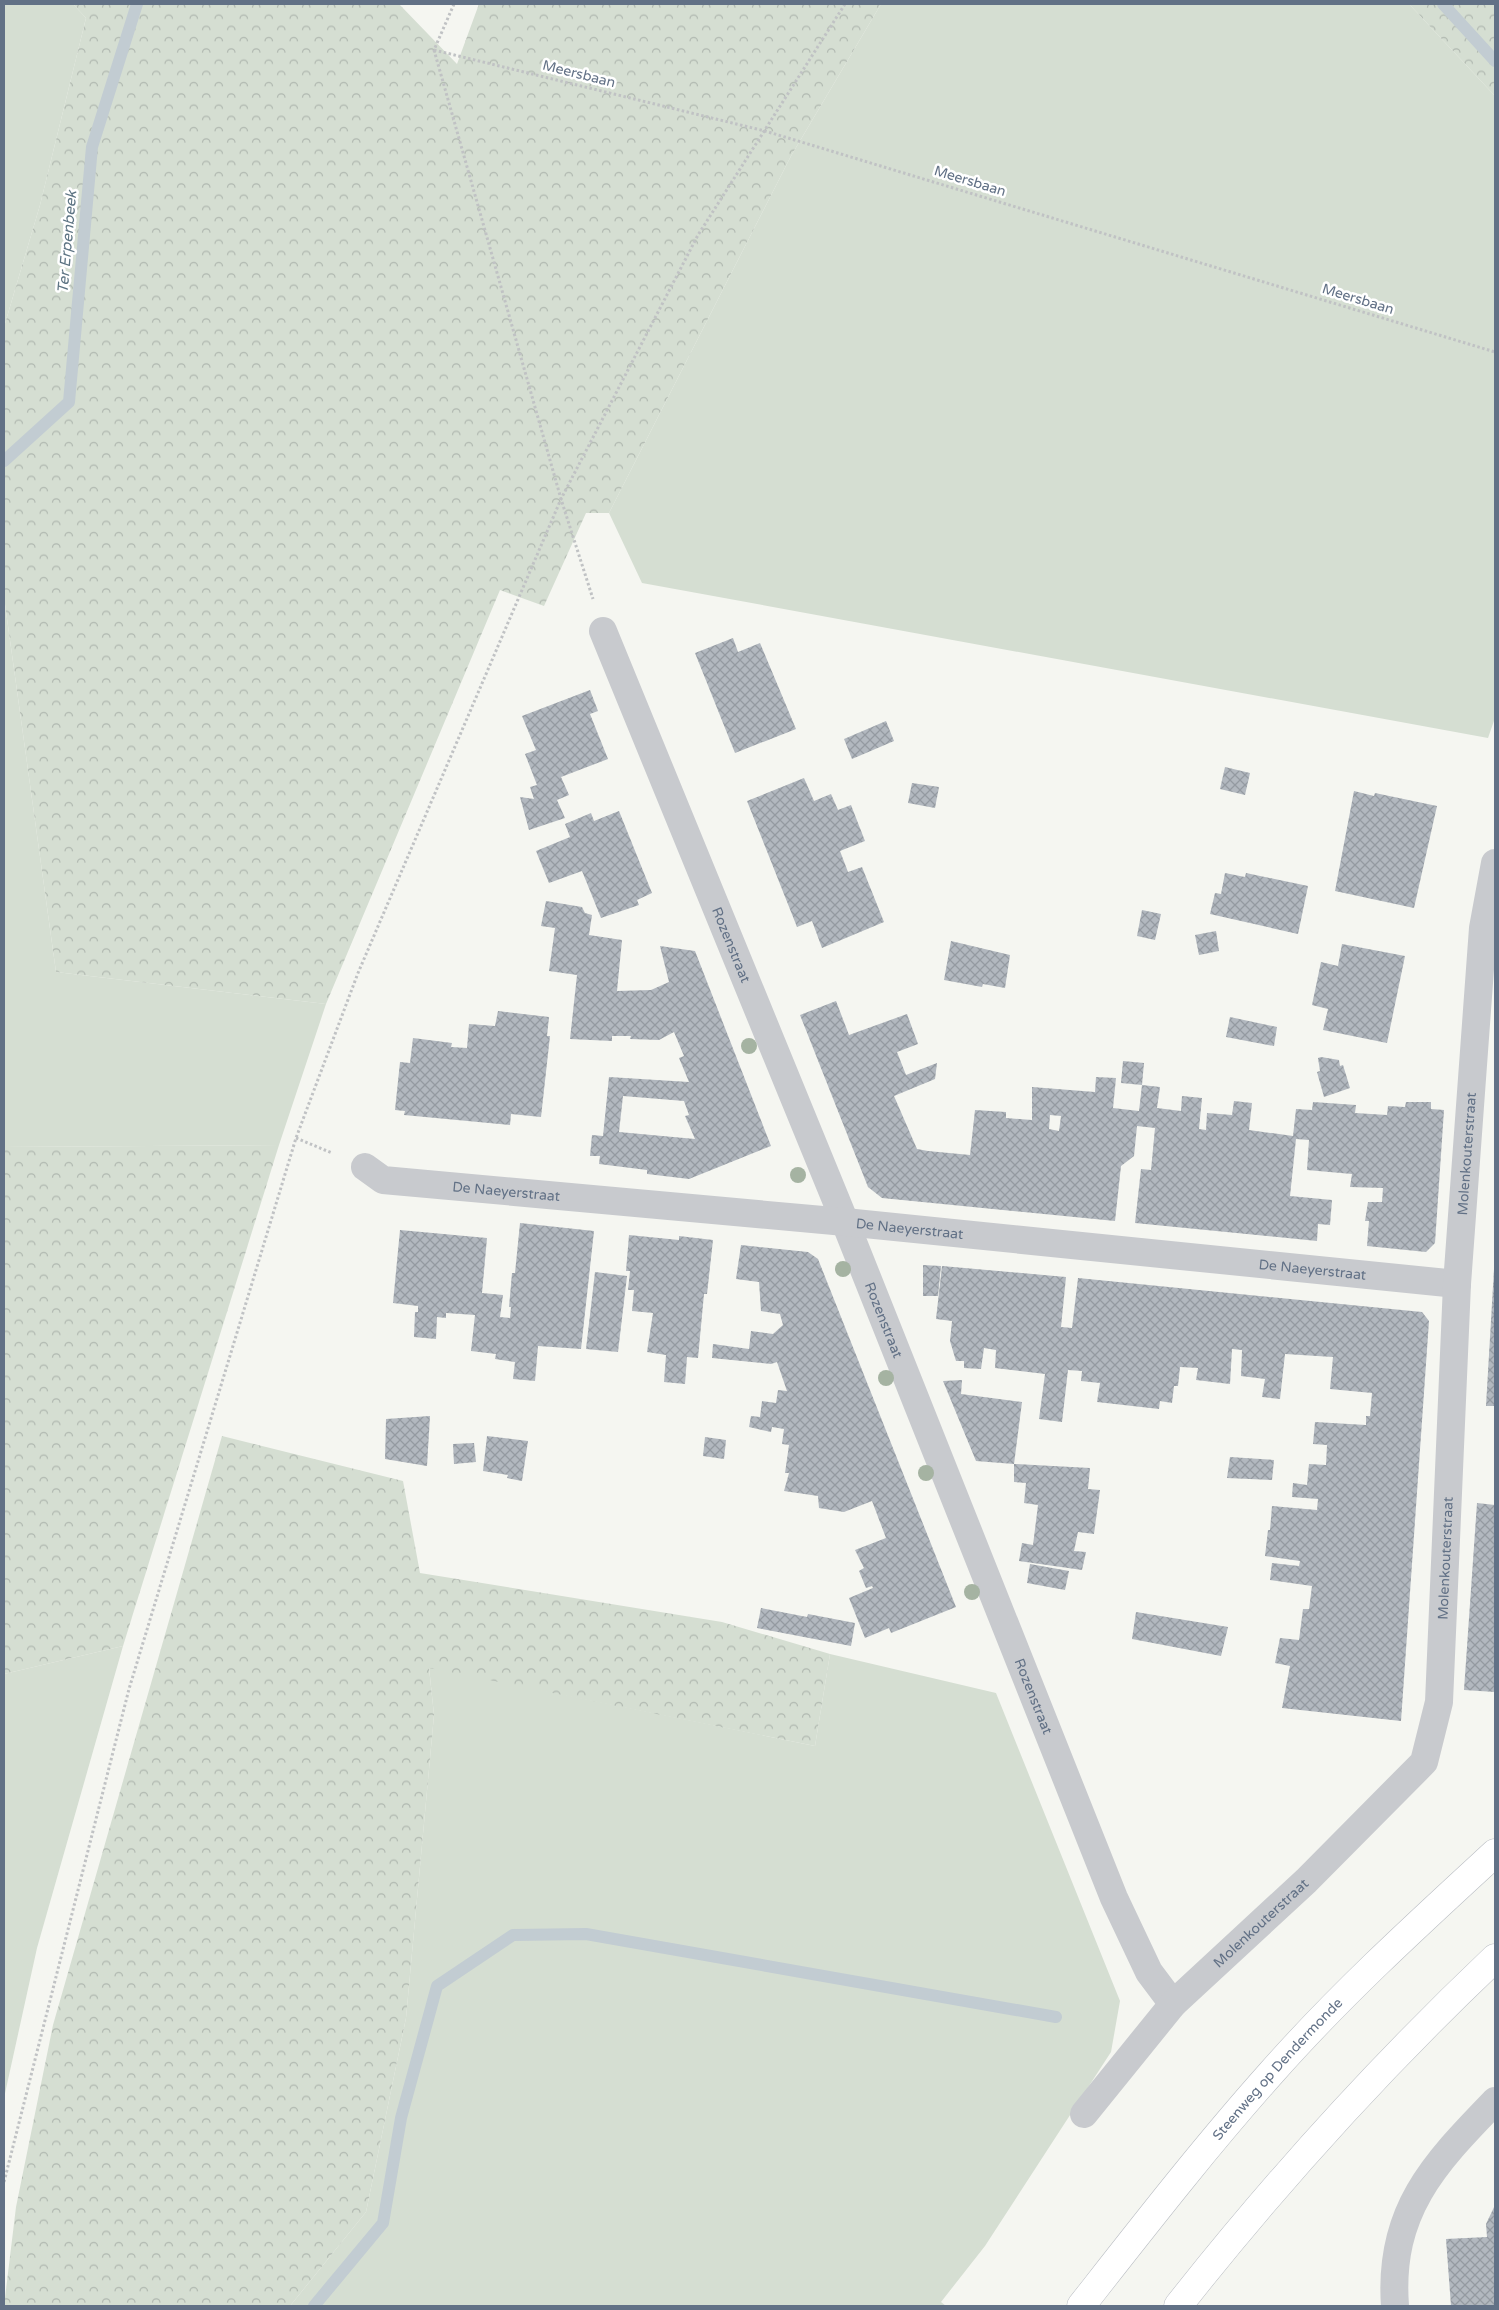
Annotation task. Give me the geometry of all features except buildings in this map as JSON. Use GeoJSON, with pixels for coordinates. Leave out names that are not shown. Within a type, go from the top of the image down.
{"type":"FeatureCollection","features":[{"type":"Feature","properties":{"kind":"main road","name":"Steenweg op Dendermonde"},"geometry":{"type":"LineString","coordinates":[[1082,2306],[1174,2186],[1272,2071],[1382,1957],[1495,1852]]}},
{"type":"Feature","properties":{"kind":"main road"},"geometry":{"type":"LineString","coordinates":[[1178,2306],[1231,2239],[1327,2130],[1439,2012],[1495,1958]]}},
{"type":"Feature","properties":{"kind":"street","name":"Rozenstraat"},"geometry":{"type":"LineString","coordinates":[[603,631],[845,1222],[1114,1898],[1149,1972],[1173,2004]]}},
{"type":"Feature","properties":{"kind":"street","name":"Molenkouterstraat"},"geometry":{"type":"LineString","coordinates":[[1084,2114],[1173,2004],[1306,1881],[1424,1762],[1439,1702],[1457,1284],[1483,928],[1495,863]]}},
{"type":"Feature","properties":{"kind":"street","name":"De Naeyerstraat"},"geometry":{"type":"LineString","coordinates":[[365,1167],[383,1180],[845,1222],[1457,1284]]}},
{"type":"Feature","properties":{"kind":"street"},"geometry":{"type":"LineString","coordinates":[[1395,2306],[1394,2287],[1398,2244],[1413,2200],[1447,2150],[1495,2101]]}},
{"type":"Feature","properties":{"kind":"path"},"geometry":{"type":"LineString","coordinates":[[454,4],[434,50],[562,498],[603,631]]}},
{"type":"Feature","properties":{"kind":"path"},"geometry":{"type":"LineString","coordinates":[[4,2182],[129,1690],[296,1138],[358,973],[562,498],[698,236],[845,4]]}},
{"type":"Feature","properties":{"kind":"path","name":"Meersbaan"},"geometry":{"type":"LineString","coordinates":[[434,50],[764,131],[1495,352]]}},
{"type":"Feature","properties":{"kind":"green space"},"geometry":{"type":"Polygon","coordinates":[[[4,4],[73,4],[86,18],[40,205],[4,327],[4,4]]]}},
{"type":"Feature","properties":{"kind":"green space"},"geometry":{"type":"Polygon","coordinates":[[[73,4],[399,4],[457,64],[479,4],[881,4],[791,156],[609,513],[586,513],[544,606],[500,590],[326,1004],[56,972],[4,597],[4,327],[40,205],[86,18],[73,4]]]}},
{"type":"Feature","properties":{"kind":"green space"},"geometry":{"type":"Polygon","coordinates":[[[881,4],[1409,4],[1495,96],[1495,718],[1488,738],[642,583],[609,513],[791,156],[881,4]]]}},
{"type":"Feature","properties":{"kind":"green space"},"geometry":{"type":"Polygon","coordinates":[[[1409,4],[1495,4],[1495,96],[1409,4]]]}},
{"type":"Feature","properties":{"kind":"green space"},"geometry":{"type":"Polygon","coordinates":[[[4,597],[56,972],[326,1004],[279,1145],[4,1147],[4,597]]]}},
{"type":"Feature","properties":{"kind":"green space"},"geometry":{"type":"Polygon","coordinates":[[[279,1145],[123,1646],[4,1674],[4,1147],[279,1145]]]}},
{"type":"Feature","properties":{"kind":"green space"},"geometry":{"type":"Polygon","coordinates":[[[222,1436],[403,1481],[420,1573],[722,1622],[830,1654],[815,1746],[429,1668],[434,1715],[406,2018],[366,2212],[290,2306],[4,2306],[16,2207],[53,2025],[222,1436]]]}},
{"type":"Feature","properties":{"kind":"green space"},"geometry":{"type":"Polygon","coordinates":[[[123,1646],[37,1948],[4,2098],[4,1674],[123,1646]]]}},
{"type":"Feature","properties":{"kind":"green space"},"geometry":{"type":"Polygon","coordinates":[[[830,1654],[996,1693],[1120,2001],[1111,2052],[985,2246],[941,2302],[946,2306],[290,2306],[366,2212],[406,2018],[434,1715],[429,1667],[815,1746],[830,1654]]]}},
{"type":"Feature","properties":{"kind":"waterway","name":"Ter Erpenbeek"},"geometry":{"type":"LineString","coordinates":[[4,461],[69,402],[92,147],[137,4]]}},
{"type":"Feature","properties":{"kind":"waterway","name":"Ter Erpenbeek"},"geometry":{"type":"LineString","coordinates":[[1443,4],[1495,61]]}},
{"type":"Feature","properties":{"kind":"waterway"},"geometry":{"type":"LineString","coordinates":[[314,2306],[383,2223],[401,2118],[437,1986],[513,1935],[586,1934],[1056,2017]]}}]}
